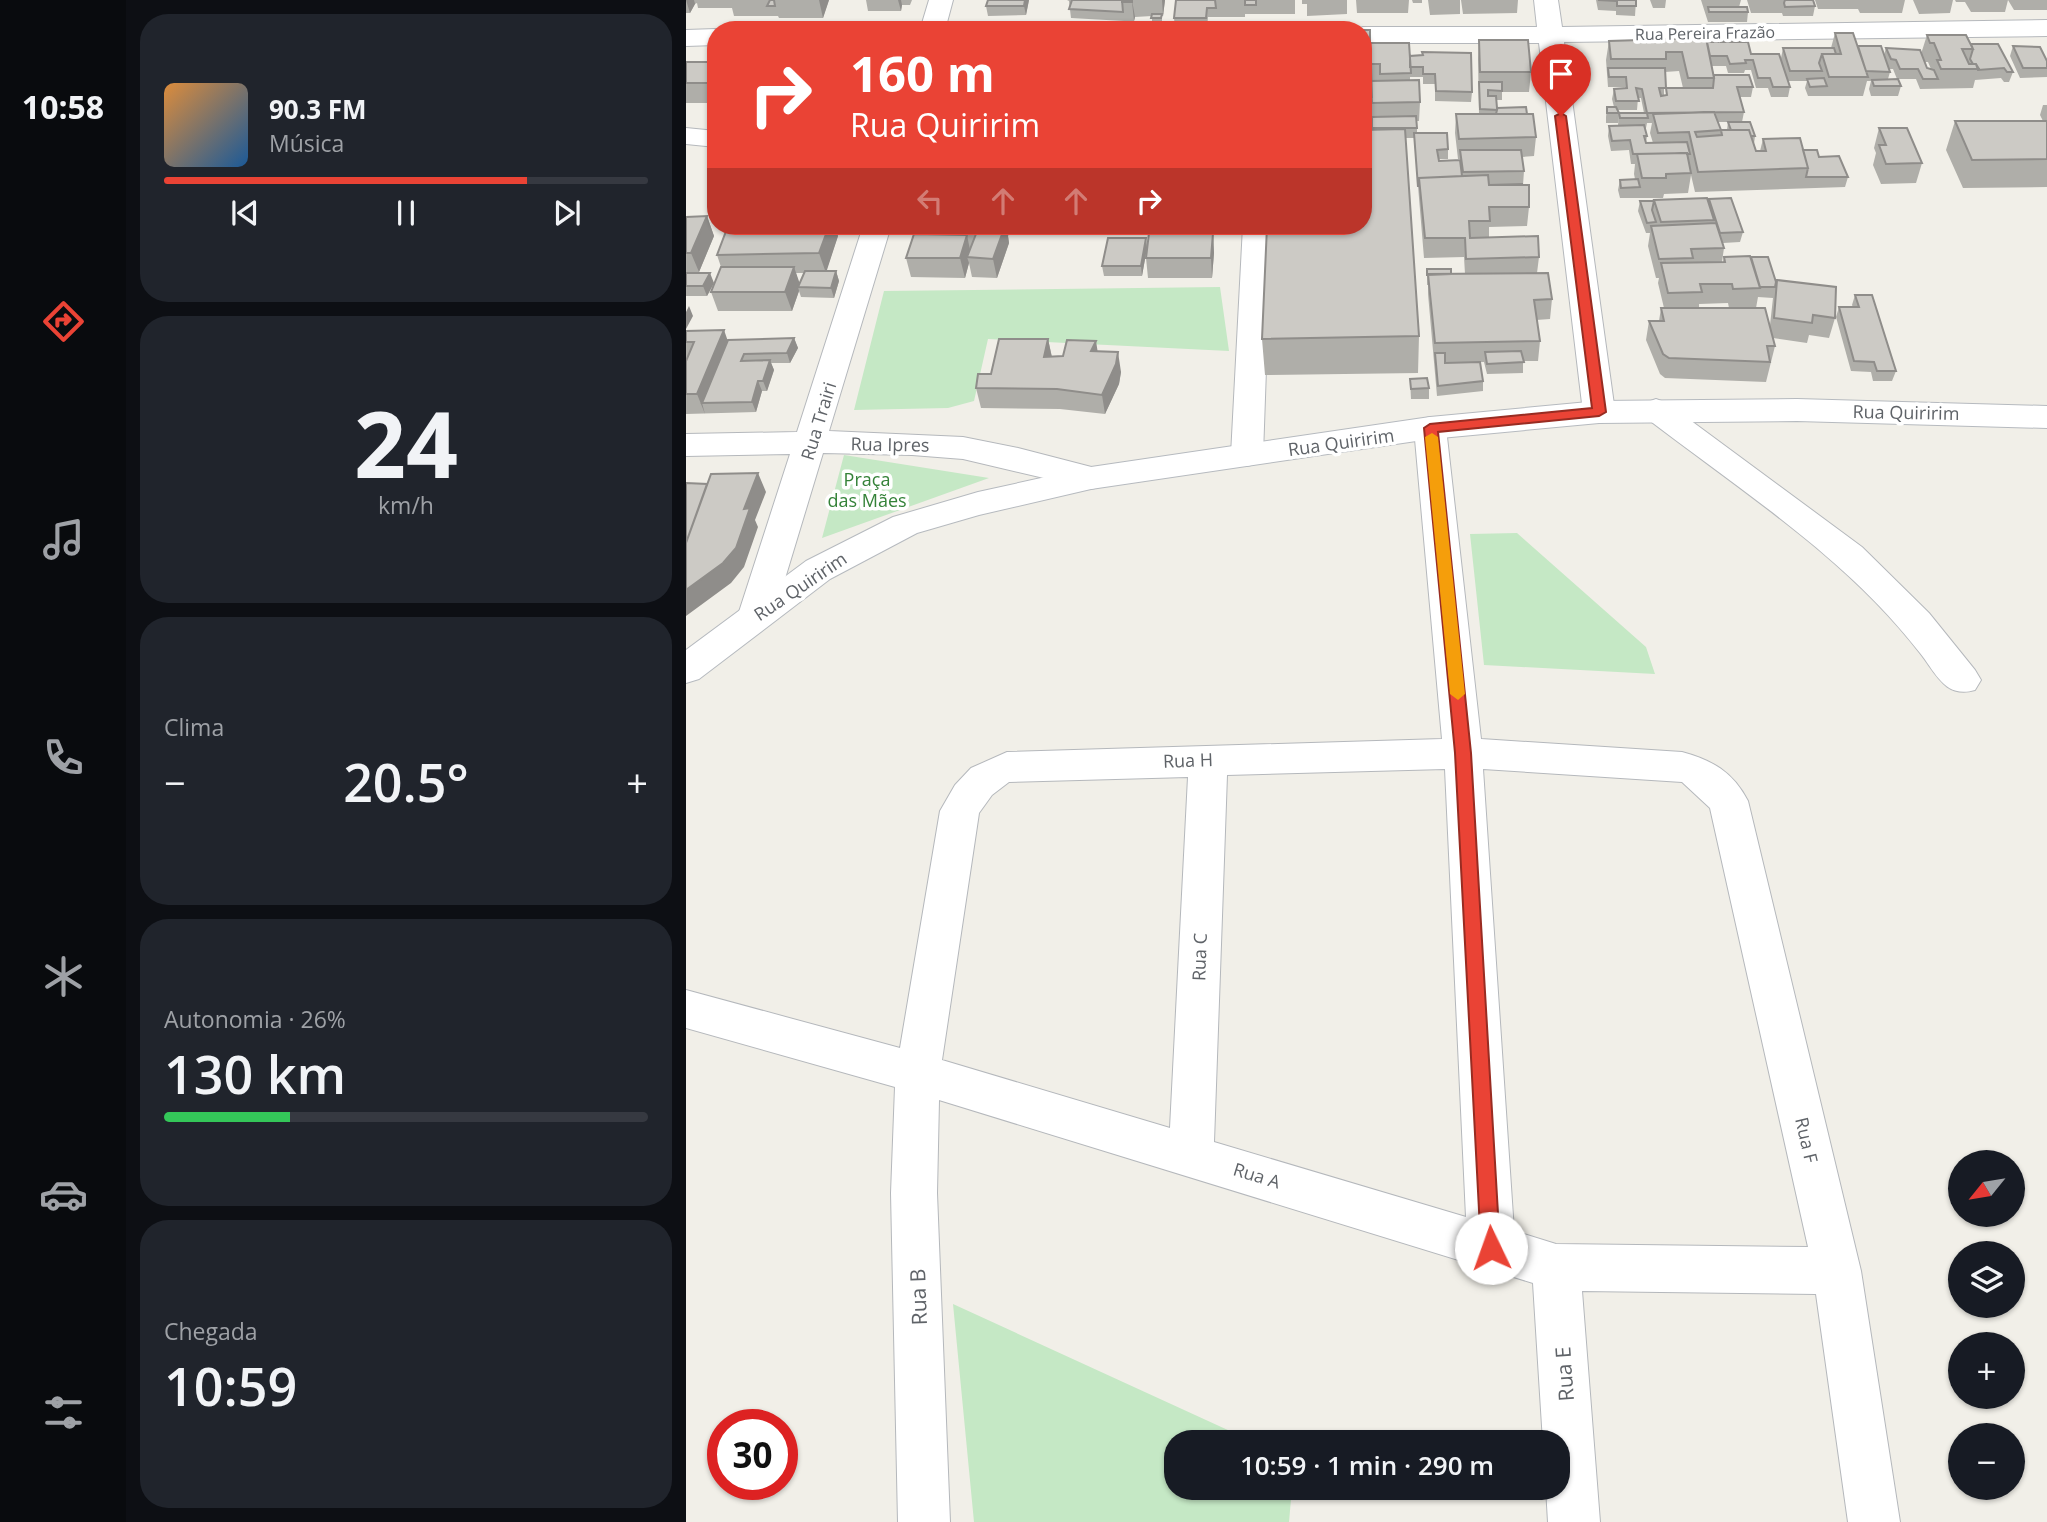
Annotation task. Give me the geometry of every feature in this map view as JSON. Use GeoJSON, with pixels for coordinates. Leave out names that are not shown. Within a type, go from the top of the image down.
{"type":"FeatureCollection","features":[{"type":"Feature","properties":{"kind":"street"},"geometry":{"type":"LineString","coordinates":[[935,21],[941,0]]}},
{"type":"Feature","properties":{"kind":"street"},"geometry":{"type":"LineString","coordinates":[[1546,0],[1599,412]]}},
{"type":"Feature","properties":{"kind":"street","name":"Rua Pereira Frazão"},"geometry":{"type":"LineString","coordinates":[[1372,35],[2047,28]]}},
{"type":"Feature","properties":{"kind":"street"},"geometry":{"type":"LineString","coordinates":[[686,37],[707,37]]}},
{"type":"Feature","properties":{"kind":"street"},"geometry":{"type":"LineString","coordinates":[[686,136],[707,138]]}},
{"type":"Feature","properties":{"kind":"street","name":"Rua Trairi"},"geometry":{"type":"LineString","coordinates":[[756,615],[874,235]]}},
{"type":"Feature","properties":{"kind":"street"},"geometry":{"type":"LineString","coordinates":[[1247,456],[1257,235]]}},
{"type":"Feature","properties":{"kind":"street"},"geometry":{"type":"LineString","coordinates":[[1656,410],[1850,556],[1916,622],[1962,680]]}},
{"type":"Feature","properties":{"kind":"street","name":"Rua Quiririm"},"geometry":{"type":"LineString","coordinates":[[686,669],[818,570],[905,525],[978,504],[1091,478],[1430,428],[1599,412],[1656,410],[1960,413],[2047,417]]}},
{"type":"Feature","properties":{"kind":"street"},"geometry":{"type":"LineString","coordinates":[[1430,428],[1463,753],[1491,1248]]}},
{"type":"Feature","properties":{"kind":"street","name":"Rua Ipres"},"geometry":{"type":"LineString","coordinates":[[686,445],[811,443],[946,446],[1009,457],[1091,478]]}},
{"type":"Feature","properties":{"kind":"street","name":"Rua H"},"geometry":{"type":"LineString","coordinates":[[918,1073],[960,811],[974,788],[990,771],[1007,767],[1208,759],[1463,753],[1682,767],[1699,772]]}},
{"type":"Feature","properties":{"kind":"street","name":"Rua C"},"geometry":{"type":"LineString","coordinates":[[1191,1155],[1208,759]]}},
{"type":"Feature","properties":{"kind":"street","name":"Rua F"},"geometry":{"type":"LineString","coordinates":[[1699,772],[1728,801],[1838,1271],[1874,1522]]}},
{"type":"Feature","properties":{"kind":"street","name":"Rua A"},"geometry":{"type":"LineString","coordinates":[[686,1009],[918,1073],[1556,1267],[1838,1271]]}},
{"type":"Feature","properties":{"kind":"street","name":"Rua B"},"geometry":{"type":"LineString","coordinates":[[918,1073],[915,1193],[924,1522]]}},
{"type":"Feature","properties":{"kind":"street","name":"Rua E"},"geometry":{"type":"LineString","coordinates":[[1556,1267],[1574,1522]]}},
{"type":"Feature","properties":{"kind":"green space"},"geometry":{"type":"Polygon","coordinates":[[[1220,287],[1229,351],[988,339],[974,401],[948,408],[854,410],[884,291],[1220,287]]]}},
{"type":"Feature","properties":{"kind":"green space","name":"Praça das Mães"},"geometry":{"type":"Polygon","coordinates":[[[844,455],[989,478],[822,538],[844,455]]]}},
{"type":"Feature","properties":{"kind":"green space"},"geometry":{"type":"Polygon","coordinates":[[[1517,533],[1646,647],[1655,674],[1484,665],[1470,534],[1517,533]]]}},
{"type":"Feature","properties":{"kind":"green space"},"geometry":{"type":"Polygon","coordinates":[[[953,1304],[1228,1430],[1164,1430],[1164,1500],[1291,1500],[1289,1522],[974,1522],[953,1304]]]}},
{"type":"Feature","properties":{"kind":"building"},"geometry":{"type":"Polygon","coordinates":[[[770,0],[774,0],[775,6],[767,6],[770,0]]]}},
{"type":"Feature","properties":{"kind":"building"},"geometry":{"type":"Polygon","coordinates":[[[988,0],[1025,0],[1024,6],[986,6],[988,0]]]}},
{"type":"Feature","properties":{"kind":"building"},"geometry":{"type":"Polygon","coordinates":[[[1072,0],[1122,0],[1123,12],[1069,9],[1072,0]]]}},
{"type":"Feature","properties":{"kind":"building"},"geometry":{"type":"Polygon","coordinates":[[[1176,0],[1215,0],[1216,8],[1207,8],[1206,18],[1174,18],[1176,0]]]}},
{"type":"Feature","properties":{"kind":"building"},"geometry":{"type":"Polygon","coordinates":[[[1245,0],[1256,0],[1256,5],[1245,5],[1245,0]]]}},
{"type":"Feature","properties":{"kind":"building"},"geometry":{"type":"Polygon","coordinates":[[[1598,0],[1636,0],[1636,6],[1617,6],[1617,1],[1598,0]]]}},
{"type":"Feature","properties":{"kind":"building"},"geometry":{"type":"Polygon","coordinates":[[[1785,0],[1813,0],[1815,6],[1785,7],[1785,0]]]}},
{"type":"Feature","properties":{"kind":"building"},"geometry":{"type":"Polygon","coordinates":[[[1708,7],[1747,7],[1748,12],[1709,12],[1708,7]]]}},
{"type":"Feature","properties":{"kind":"building"},"geometry":{"type":"Polygon","coordinates":[[[1152,14],[1162,14],[1161,18],[1151,18],[1152,14]]]}},
{"type":"Feature","properties":{"kind":"building"},"geometry":{"type":"Polygon","coordinates":[[[1835,33],[1853,33],[1868,77],[1829,77],[1822,54],[1841,54],[1835,33]]]}},
{"type":"Feature","properties":{"kind":"building"},"geometry":{"type":"Polygon","coordinates":[[[1927,35],[1966,35],[1973,49],[1962,49],[1969,64],[1976,64],[1979,69],[1941,69],[1937,60],[1941,60],[1934,43],[1930,43],[1927,35]]]}},
{"type":"Feature","properties":{"kind":"building"},"geometry":{"type":"Polygon","coordinates":[[[1706,38],[1714,78],[1688,78],[1682,52],[1666,52],[1666,59],[1611,59],[1609,41],[1706,38]]]}},
{"type":"Feature","properties":{"kind":"building"},"geometry":{"type":"Polygon","coordinates":[[[1479,40],[1528,40],[1531,72],[1480,72],[1479,40]]]}},
{"type":"Feature","properties":{"kind":"building"},"geometry":{"type":"Polygon","coordinates":[[[1707,42],[1748,42],[1751,54],[1779,54],[1790,87],[1773,87],[1770,78],[1758,78],[1753,60],[1730,64],[1727,56],[1710,56],[1707,42]]]}},
{"type":"Feature","properties":{"kind":"building"},"geometry":{"type":"Polygon","coordinates":[[[1372,43],[1409,43],[1411,73],[1380,74],[1380,64],[1372,64],[1372,43]]]}},
{"type":"Feature","properties":{"kind":"building"},"geometry":{"type":"Polygon","coordinates":[[[1971,44],[1998,44],[2013,72],[2007,72],[2004,68],[1978,70],[1970,59],[1973,49],[1971,44]]]}},
{"type":"Feature","properties":{"kind":"building"},"geometry":{"type":"Polygon","coordinates":[[[1858,46],[1881,46],[1890,72],[1866,71],[1858,46]]]}},
{"type":"Feature","properties":{"kind":"building"},"geometry":{"type":"Polygon","coordinates":[[[2013,46],[2040,47],[2047,61],[2047,68],[2023,68],[2013,46]]]}},
{"type":"Feature","properties":{"kind":"building"},"geometry":{"type":"Polygon","coordinates":[[[1783,48],[1834,48],[1836,54],[1822,54],[1819,63],[1822,71],[1790,71],[1783,48]]]}},
{"type":"Feature","properties":{"kind":"building"},"geometry":{"type":"Polygon","coordinates":[[[1886,48],[1920,50],[1927,68],[1934,70],[1938,79],[1923,79],[1918,69],[1900,69],[1886,48]]]}},
{"type":"Feature","properties":{"kind":"building"},"geometry":{"type":"Polygon","coordinates":[[[1422,52],[1471,53],[1472,92],[1436,91],[1435,74],[1423,74],[1423,67],[1410,67],[1410,56],[1423,55],[1422,52]]]}},
{"type":"Feature","properties":{"kind":"building"},"geometry":{"type":"Polygon","coordinates":[[[686,62],[707,62],[707,83],[686,83],[686,62]]]}},
{"type":"Feature","properties":{"kind":"building"},"geometry":{"type":"Polygon","coordinates":[[[1608,68],[1665,68],[1666,88],[1713,88],[1714,75],[1749,75],[1753,87],[1737,87],[1744,112],[1647,113],[1642,89],[1636,88],[1639,101],[1616,101],[1614,89],[1627,88],[1626,77],[1609,77],[1608,68]],[[1659,88],[1661,96],[1667,95],[1666,88],[1659,88]]]}},
{"type":"Feature","properties":{"kind":"building"},"geometry":{"type":"Polygon","coordinates":[[[1824,78],[1827,86],[1810,87],[1807,79],[1824,78]]]}},
{"type":"Feature","properties":{"kind":"building"},"geometry":{"type":"Polygon","coordinates":[[[1898,79],[1901,86],[1874,86],[1872,80],[1898,79]]]}},
{"type":"Feature","properties":{"kind":"building"},"geometry":{"type":"Polygon","coordinates":[[[1419,80],[1420,102],[1372,103],[1372,81],[1419,80]]]}},
{"type":"Feature","properties":{"kind":"building"},"geometry":{"type":"Polygon","coordinates":[[[1479,82],[1502,82],[1502,91],[1488,90],[1488,96],[1496,96],[1497,108],[1526,107],[1527,114],[1496,114],[1497,110],[1480,109],[1479,82]]]}},
{"type":"Feature","properties":{"kind":"building"},"geometry":{"type":"Polygon","coordinates":[[[1607,107],[1616,107],[1619,113],[1607,113],[1607,107]]]}},
{"type":"Feature","properties":{"kind":"building"},"geometry":{"type":"Polygon","coordinates":[[[1714,112],[1721,130],[1749,130],[1756,151],[1766,151],[1763,139],[1800,138],[1808,168],[1698,172],[1689,132],[1658,133],[1653,114],[1714,112]],[[1721,130],[1695,132],[1697,137],[1722,135],[1721,130]]]}},
{"type":"Feature","properties":{"kind":"building"},"geometry":{"type":"Polygon","coordinates":[[[1619,113],[1647,113],[1648,118],[1620,118],[1619,113]]]}},
{"type":"Feature","properties":{"kind":"building"},"geometry":{"type":"Polygon","coordinates":[[[1456,114],[1533,114],[1536,137],[1459,139],[1456,114]]]}},
{"type":"Feature","properties":{"kind":"building"},"geometry":{"type":"Polygon","coordinates":[[[1416,116],[1417,128],[1372,128],[1372,117],[1416,116]]]}},
{"type":"Feature","properties":{"kind":"building"},"geometry":{"type":"Polygon","coordinates":[[[1955,121],[2047,121],[2047,159],[1972,160],[1955,121]]]}},
{"type":"Feature","properties":{"kind":"building"},"geometry":{"type":"Polygon","coordinates":[[[1728,122],[1750,122],[1755,136],[1751,136],[1749,130],[1731,130],[1728,122]]]}},
{"type":"Feature","properties":{"kind":"building"},"geometry":{"type":"Polygon","coordinates":[[[1644,125],[1646,143],[1687,142],[1690,154],[1633,154],[1630,140],[1612,141],[1609,126],[1644,125]]]}},
{"type":"Feature","properties":{"kind":"building"},"geometry":{"type":"Polygon","coordinates":[[[1879,128],[1907,128],[1922,163],[1886,164],[1879,145],[1886,145],[1879,128]]]}},
{"type":"Feature","properties":{"kind":"building"},"geometry":{"type":"Polygon","coordinates":[[[1405,129],[1419,336],[1262,339],[1267,235],[1372,235],[1372,130],[1405,129]]]}},
{"type":"Feature","properties":{"kind":"building"},"geometry":{"type":"Polygon","coordinates":[[[1414,133],[1447,133],[1448,149],[1437,150],[1439,161],[1460,160],[1462,176],[1419,178],[1418,187],[1414,133]]]}},
{"type":"Feature","properties":{"kind":"building"},"geometry":{"type":"Polygon","coordinates":[[[1460,150],[1521,150],[1524,171],[1463,172],[1460,150]]]}},
{"type":"Feature","properties":{"kind":"building"},"geometry":{"type":"Polygon","coordinates":[[[1803,150],[1817,150],[1819,157],[1839,156],[1848,177],[1806,177],[1808,168],[1803,150]]]}},
{"type":"Feature","properties":{"kind":"building"},"geometry":{"type":"Polygon","coordinates":[[[1687,153],[1691,173],[1666,174],[1666,178],[1642,178],[1637,154],[1687,153]]]}},
{"type":"Feature","properties":{"kind":"building"},"geometry":{"type":"Polygon","coordinates":[[[1488,175],[1489,185],[1529,185],[1529,207],[1489,207],[1490,221],[1469,221],[1470,238],[1538,236],[1539,257],[1466,259],[1465,238],[1425,238],[1419,178],[1488,175]]]}},
{"type":"Feature","properties":{"kind":"building"},"geometry":{"type":"Polygon","coordinates":[[[1638,179],[1640,187],[1621,188],[1620,180],[1638,179]]]}},
{"type":"Feature","properties":{"kind":"building"},"geometry":{"type":"Polygon","coordinates":[[[1707,198],[1714,220],[1661,222],[1654,200],[1707,198]]]}},
{"type":"Feature","properties":{"kind":"building"},"geometry":{"type":"Polygon","coordinates":[[[1731,198],[1743,232],[1720,233],[1709,199],[1731,198]]]}},
{"type":"Feature","properties":{"kind":"building"},"geometry":{"type":"Polygon","coordinates":[[[1640,201],[1654,201],[1652,210],[1656,222],[1647,223],[1640,201]]]}},
{"type":"Feature","properties":{"kind":"building"},"geometry":{"type":"Polygon","coordinates":[[[707,216],[691,253],[686,253],[686,217],[707,216]]]}},
{"type":"Feature","properties":{"kind":"building"},"geometry":{"type":"Polygon","coordinates":[[[1716,223],[1724,248],[1691,249],[1693,258],[1659,259],[1651,226],[1716,223]]]}},
{"type":"Feature","properties":{"kind":"building"},"geometry":{"type":"Polygon","coordinates":[[[725,235],[826,235],[819,253],[717,255],[725,235]]]}},
{"type":"Feature","properties":{"kind":"building"},"geometry":{"type":"Polygon","coordinates":[[[914,235],[967,235],[960,258],[906,258],[914,235]]]}},
{"type":"Feature","properties":{"kind":"building"},"geometry":{"type":"Polygon","coordinates":[[[976,235],[1002,235],[993,259],[967,257],[976,235]]]}},
{"type":"Feature","properties":{"kind":"building"},"geometry":{"type":"Polygon","coordinates":[[[1149,235],[1213,235],[1211,258],[1146,258],[1149,235]]]}},
{"type":"Feature","properties":{"kind":"building"},"geometry":{"type":"Polygon","coordinates":[[[1108,238],[1146,238],[1141,266],[1102,266],[1108,238]]]}},
{"type":"Feature","properties":{"kind":"building"},"geometry":{"type":"Polygon","coordinates":[[[1750,256],[1760,288],[1733,289],[1732,284],[1700,284],[1702,292],[1668,293],[1661,263],[1725,262],[1724,257],[1750,256]]]}},
{"type":"Feature","properties":{"kind":"building"},"geometry":{"type":"Polygon","coordinates":[[[1751,257],[1768,257],[1776,282],[1775,287],[1760,287],[1751,257]]]}},
{"type":"Feature","properties":{"kind":"building"},"geometry":{"type":"Polygon","coordinates":[[[721,267],[794,267],[785,292],[711,292],[721,267]]]}},
{"type":"Feature","properties":{"kind":"building"},"geometry":{"type":"Polygon","coordinates":[[[1427,269],[1451,269],[1451,274],[1427,275],[1427,269]]]}},
{"type":"Feature","properties":{"kind":"building"},"geometry":{"type":"Polygon","coordinates":[[[805,271],[836,271],[831,288],[798,287],[805,271]]]}},
{"type":"Feature","properties":{"kind":"building"},"geometry":{"type":"Polygon","coordinates":[[[686,273],[710,273],[703,286],[686,286],[686,273]]]}},
{"type":"Feature","properties":{"kind":"building"},"geometry":{"type":"Polygon","coordinates":[[[1548,273],[1552,299],[1534,300],[1540,341],[1435,343],[1428,274],[1548,273]]]}},
{"type":"Feature","properties":{"kind":"building"},"geometry":{"type":"Polygon","coordinates":[[[1777,280],[1836,287],[1835,318],[1813,315],[1812,323],[1774,318],[1777,280]]]}},
{"type":"Feature","properties":{"kind":"building"},"geometry":{"type":"Polygon","coordinates":[[[1855,295],[1872,295],[1896,371],[1877,371],[1874,362],[1854,361],[1839,307],[1859,307],[1855,295]]]}},
{"type":"Feature","properties":{"kind":"building"},"geometry":{"type":"Polygon","coordinates":[[[1661,308],[1765,308],[1775,346],[1767,346],[1770,362],[1669,358],[1663,354],[1649,321],[1664,321],[1661,308]]]}},
{"type":"Feature","properties":{"kind":"building"},"geometry":{"type":"Polygon","coordinates":[[[724,330],[697,394],[686,394],[686,361],[694,342],[686,342],[686,331],[724,330]]]}},
{"type":"Feature","properties":{"kind":"building"},"geometry":{"type":"Polygon","coordinates":[[[794,338],[787,353],[744,354],[741,361],[770,360],[763,381],[758,381],[752,402],[702,403],[728,340],[794,338]]]}},
{"type":"Feature","properties":{"kind":"building"},"geometry":{"type":"Polygon","coordinates":[[[999,339],[1048,339],[1044,357],[1063,356],[1067,340],[1096,341],[1091,351],[1118,352],[1116,364],[1102,395],[1057,389],[976,388],[978,374],[991,374],[999,339]]]}},
{"type":"Feature","properties":{"kind":"building"},"geometry":{"type":"Polygon","coordinates":[[[1521,351],[1524,362],[1487,364],[1485,352],[1521,351]]]}},
{"type":"Feature","properties":{"kind":"building"},"geometry":{"type":"Polygon","coordinates":[[[1435,353],[1445,353],[1445,363],[1480,362],[1483,381],[1438,386],[1435,353]]]}},
{"type":"Feature","properties":{"kind":"building"},"geometry":{"type":"Polygon","coordinates":[[[1427,378],[1429,388],[1411,389],[1410,379],[1427,378]]]}},
{"type":"Feature","properties":{"kind":"building"},"geometry":{"type":"Polygon","coordinates":[[[758,473],[744,509],[750,508],[736,548],[723,563],[686,590],[686,543],[711,474],[758,473]]]}},
{"type":"Feature","properties":{"kind":"building"},"geometry":{"type":"Polygon","coordinates":[[[686,483],[707,484],[686,543],[686,483]]]}},
{"type":"Feature","properties":{"kind":"slow traffic"},"geometry":{"type":"LineString","coordinates":[[1432,437],[1458,694]]}},
{"type":"Feature","properties":{"kind":"route"},"geometry":{"type":"LineString","coordinates":[[1491,1248],[1463,753],[1430,428],[1541,415],[1599,412],[1561,116]]}}]}
